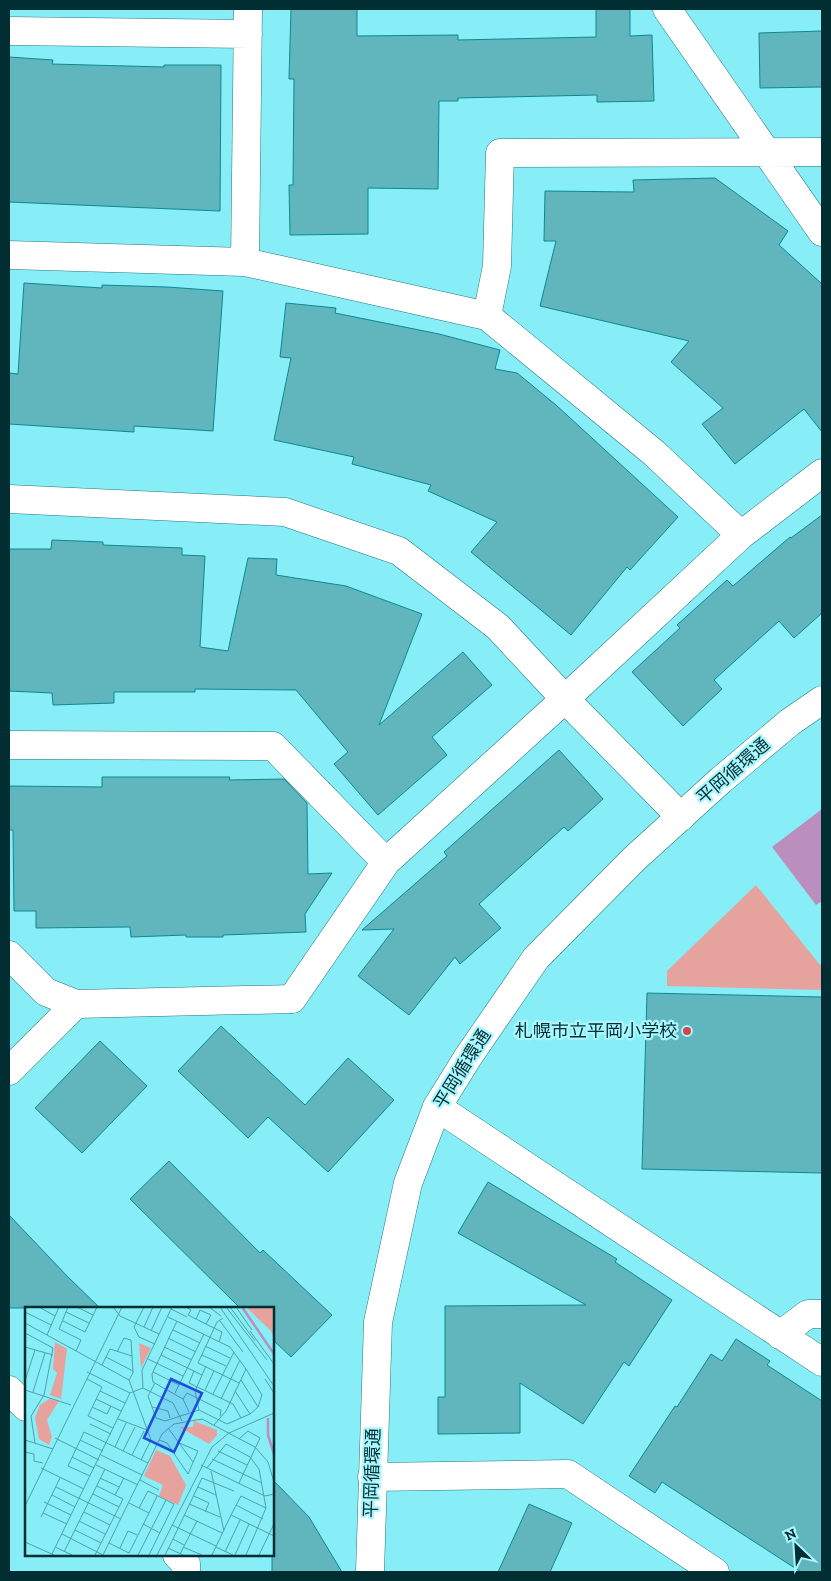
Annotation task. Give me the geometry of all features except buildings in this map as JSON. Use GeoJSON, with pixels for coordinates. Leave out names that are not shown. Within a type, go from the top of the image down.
{"type":"FeatureCollection","features":[{"type":"Feature","properties":{"kind":"street"},"geometry":{"type":"LineString","coordinates":[[667,9],[822,232]]}},
{"type":"Feature","properties":{"kind":"street"},"geometry":{"type":"LineString","coordinates":[[9,31],[248,22],[245,262]]}},
{"type":"Feature","properties":{"kind":"street"},"geometry":{"type":"LineString","coordinates":[[487,316],[497,266],[500,153],[822,152]]}},
{"type":"Feature","properties":{"kind":"street"},"geometry":{"type":"LineString","coordinates":[[9,255],[245,262],[487,316],[654,453],[741,535]]}},
{"type":"Feature","properties":{"kind":"street"},"geometry":{"type":"LineString","coordinates":[[9,955],[46,992],[76,1004],[292,999],[386,862],[741,535],[822,472]]}},
{"type":"Feature","properties":{"kind":"street"},"geometry":{"type":"LineString","coordinates":[[9,499],[285,512],[399,552],[498,627],[681,818]]}},
{"type":"Feature","properties":{"kind":"street","name":"平岡循環通"},"geometry":{"type":"LineString","coordinates":[[370,1572],[378,1322],[408,1183],[437,1107],[468,1057],[536,958],[634,859],[721,780],[776,734],[822,700]]}},
{"type":"Feature","properties":{"kind":"street"},"geometry":{"type":"LineString","coordinates":[[9,745],[273,746],[386,862]]}},
{"type":"Feature","properties":{"kind":"street"},"geometry":{"type":"LineString","coordinates":[[9,1071],[76,1004]]}},
{"type":"Feature","properties":{"kind":"street"},"geometry":{"type":"LineString","coordinates":[[437,1107],[822,1362]]}},
{"type":"Feature","properties":{"kind":"street"},"geometry":{"type":"LineString","coordinates":[[780,1335],[808,1314],[822,1314]]}},
{"type":"Feature","properties":{"kind":"street"},"geometry":{"type":"LineString","coordinates":[[9,1390],[25,1406]]}},
{"type":"Feature","properties":{"kind":"street"},"geometry":{"type":"LineString","coordinates":[[372,1477],[568,1474],[715,1572]]}},
{"type":"Feature","properties":{"kind":"street"},"geometry":{"type":"LineString","coordinates":[[178,1556],[186,1564],[186,1572]]}},
{"type":"Feature","properties":{"kind":"shaded area"},"geometry":{"type":"Polygon","coordinates":[[[822,809],[822,901],[816,905],[772,847],[822,809]]]}},
{"type":"Feature","properties":{"kind":"shaded area"},"geometry":{"type":"Polygon","coordinates":[[[756,885],[820,965],[822,963],[822,990],[667,986],[667,971],[756,885]]]}},
{"type":"Feature","properties":{"kind":"place","name":"札幌市立平岡小学校"},"geometry":{"type":"Point","coordinates":[687,1031]}}]}
